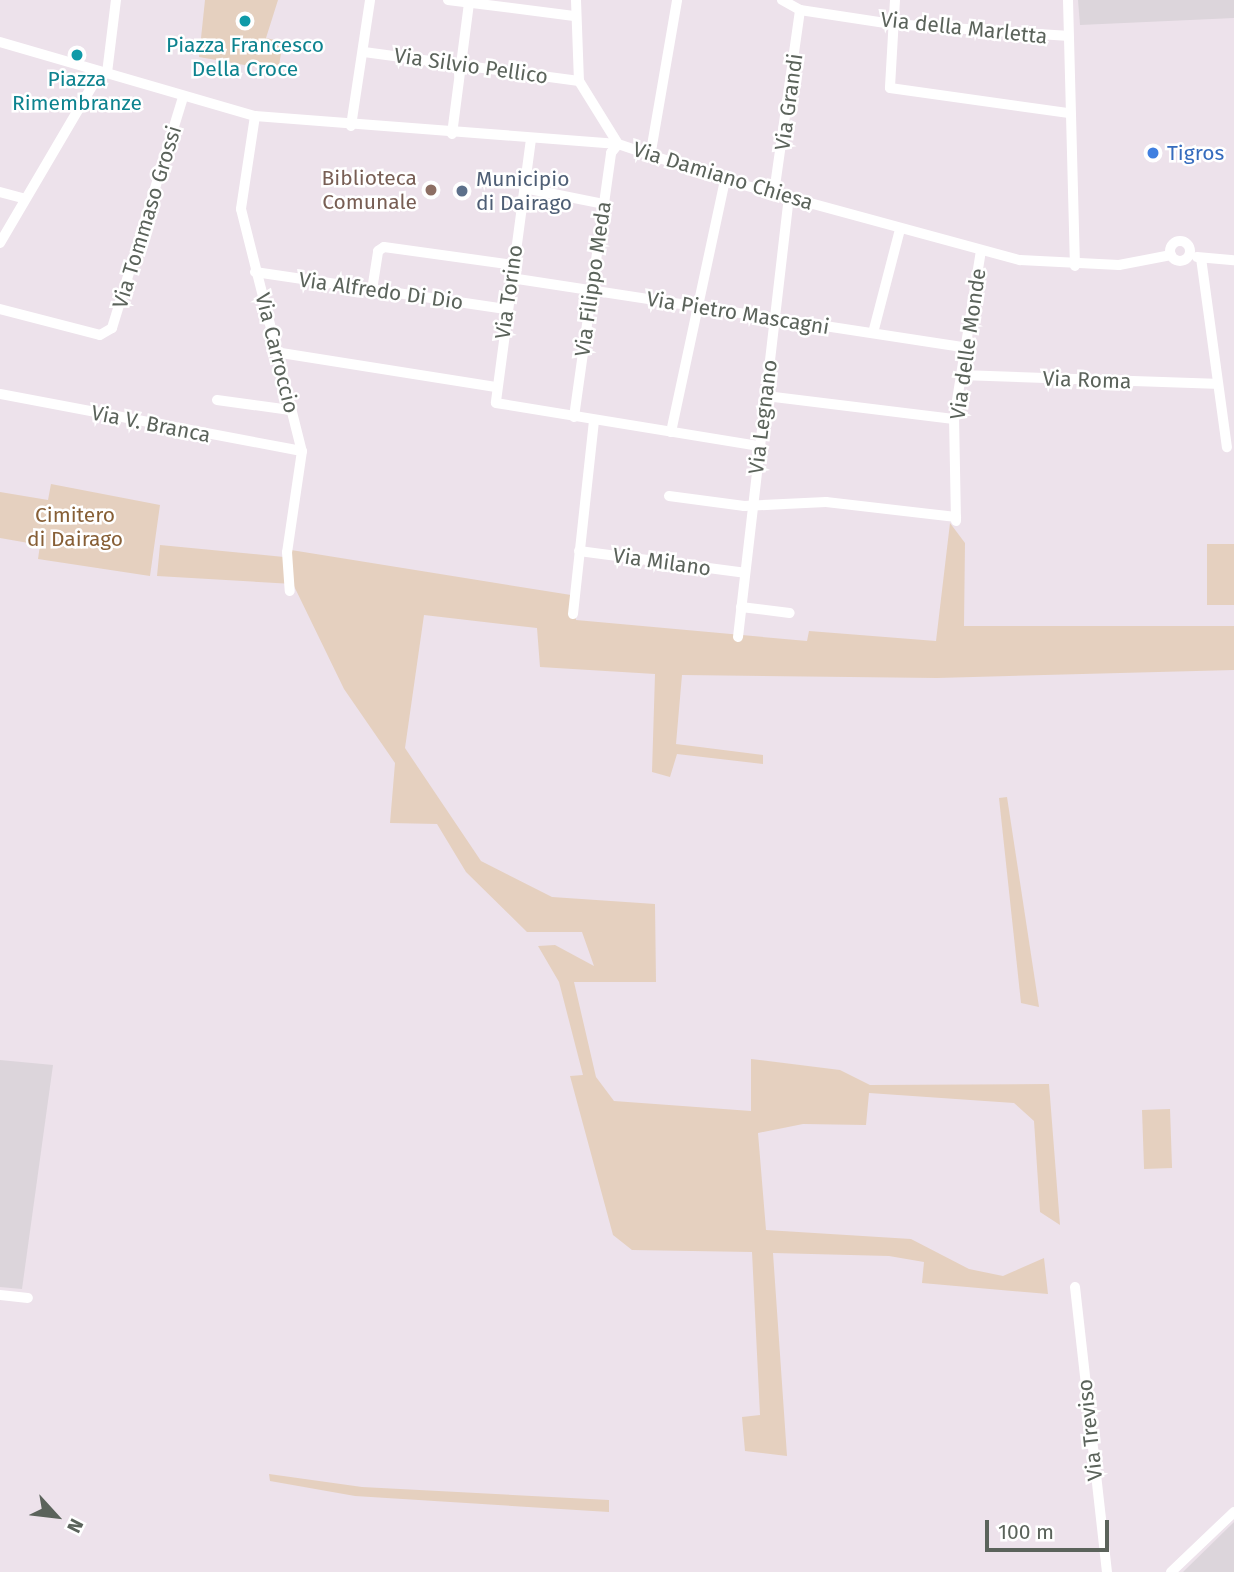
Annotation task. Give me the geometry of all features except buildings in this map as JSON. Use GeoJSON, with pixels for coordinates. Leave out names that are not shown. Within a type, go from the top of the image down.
{"type":"FeatureCollection","features":[{"type":"Feature","properties":{"kind":"street"},"geometry":{"type":"LineString","coordinates":[[0,243],[23,198],[95,81],[107,73],[116,0]]}},
{"type":"Feature","properties":{"kind":"street"},"geometry":{"type":"LineString","coordinates":[[351,126],[364,52],[369,0]]}},
{"type":"Feature","properties":{"kind":"street"},"geometry":{"type":"LineString","coordinates":[[447,0],[574,16]]}},
{"type":"Feature","properties":{"kind":"street"},"geometry":{"type":"LineString","coordinates":[[576,0],[574,16],[579,81],[618,144]]}},
{"type":"Feature","properties":{"kind":"street"},"geometry":{"type":"LineString","coordinates":[[650,157],[677,0]]}},
{"type":"Feature","properties":{"kind":"street","name":"Via della Marletta"},"geometry":{"type":"LineString","coordinates":[[782,0],[800,10],[892,24],[1066,36]]}},
{"type":"Feature","properties":{"kind":"street"},"geometry":{"type":"LineString","coordinates":[[895,0],[890,88],[1067,113]]}},
{"type":"Feature","properties":{"kind":"street"},"geometry":{"type":"LineString","coordinates":[[1068,0],[1067,113],[1076,265]]}},
{"type":"Feature","properties":{"kind":"street"},"geometry":{"type":"LineString","coordinates":[[452,134],[469,3]]}},
{"type":"Feature","properties":{"kind":"street","name":"Via Grandi"},"geometry":{"type":"LineString","coordinates":[[774,194],[800,10]]}},
{"type":"Feature","properties":{"kind":"street","name":"Via Damiano Chiesa"},"geometry":{"type":"LineString","coordinates":[[0,42],[254,116],[452,134],[618,144],[650,157],[725,180],[981,251],[1076,265],[1171,255]]}},
{"type":"Feature","properties":{"kind":"street","name":"Via Silvio Pellico"},"geometry":{"type":"LineString","coordinates":[[364,52],[579,81]]}},
{"type":"Feature","properties":{"kind":"street","name":"Via Tommaso Grossi"},"geometry":{"type":"LineString","coordinates":[[0,309],[106,334],[183,97]]}},
{"type":"Feature","properties":{"kind":"street","name":"Via Carroccio"},"geometry":{"type":"LineString","coordinates":[[254,116],[240,189],[255,272],[302,451],[287,552],[290,591]]}},
{"type":"Feature","properties":{"kind":"street","name":"Via Torino"},"geometry":{"type":"LineString","coordinates":[[531,139],[496,403],[574,417]]}},
{"type":"Feature","properties":{"kind":"street","name":"Via Filippo Meda"},"geometry":{"type":"LineString","coordinates":[[574,417],[604,204],[618,144]]}},
{"type":"Feature","properties":{"kind":"street"},"geometry":{"type":"LineString","coordinates":[[671,432],[725,180]]}},
{"type":"Feature","properties":{"kind":"street"},"geometry":{"type":"LineString","coordinates":[[524,188],[604,204]]}},
{"type":"Feature","properties":{"kind":"street"},"geometry":{"type":"LineString","coordinates":[[0,192],[23,198]]}},
{"type":"Feature","properties":{"kind":"street","name":"Via Legnano"},"geometry":{"type":"LineString","coordinates":[[738,637],[789,198]]}},
{"type":"Feature","properties":{"kind":"street"},"geometry":{"type":"LineString","coordinates":[[873,333],[900,229]]}},
{"type":"Feature","properties":{"kind":"street"},"geometry":{"type":"LineString","coordinates":[[1189,255],[1180,241],[1171,255],[1178,261],[1189,255],[1234,260]]}},
{"type":"Feature","properties":{"kind":"street"},"geometry":{"type":"LineString","coordinates":[[372,290],[378,251],[384,247],[513,264]]}},
{"type":"Feature","properties":{"kind":"street","name":"Via delle Monde"},"geometry":{"type":"LineString","coordinates":[[753,505],[826,502],[956,519],[954,419],[981,251]]}},
{"type":"Feature","properties":{"kind":"street"},"geometry":{"type":"LineString","coordinates":[[1201,258],[1214,384],[1227,447]]}},
{"type":"Feature","properties":{"kind":"street","name":"Via Alfredo Di Dio"},"geometry":{"type":"LineString","coordinates":[[255,272],[507,309]]}},
{"type":"Feature","properties":{"kind":"street","name":"Via Pietro Mascagni"},"geometry":{"type":"LineString","coordinates":[[511,278],[964,347]]}},
{"type":"Feature","properties":{"kind":"street"},"geometry":{"type":"LineString","coordinates":[[275,352],[497,387]]}},
{"type":"Feature","properties":{"kind":"street","name":"Via Roma"},"geometry":{"type":"LineString","coordinates":[[961,375],[1214,384]]}},
{"type":"Feature","properties":{"kind":"street","name":"Via V. Branca"},"geometry":{"type":"LineString","coordinates":[[0,394],[302,451]]}},
{"type":"Feature","properties":{"kind":"street"},"geometry":{"type":"LineString","coordinates":[[766,396],[954,419]]}},
{"type":"Feature","properties":{"kind":"street"},"geometry":{"type":"LineString","coordinates":[[217,400],[290,410]]}},
{"type":"Feature","properties":{"kind":"street"},"geometry":{"type":"LineString","coordinates":[[574,417],[760,446]]}},
{"type":"Feature","properties":{"kind":"street"},"geometry":{"type":"LineString","coordinates":[[573,614],[594,421]]}},
{"type":"Feature","properties":{"kind":"street"},"geometry":{"type":"LineString","coordinates":[[668,496],[753,505]]}},
{"type":"Feature","properties":{"kind":"street","name":"Via Milano"},"geometry":{"type":"LineString","coordinates":[[579,551],[745,573]]}},
{"type":"Feature","properties":{"kind":"street"},"geometry":{"type":"LineString","coordinates":[[741,607],[790,613]]}},
{"type":"Feature","properties":{"kind":"street","name":"Via Treviso"},"geometry":{"type":"LineString","coordinates":[[1074,1287],[1107,1572]]}},
{"type":"Feature","properties":{"kind":"street"},"geometry":{"type":"LineString","coordinates":[[0,1295],[28,1298]]}},
{"type":"Feature","properties":{"kind":"street"},"geometry":{"type":"LineString","coordinates":[[1171,1572],[1234,1512]]}},
{"type":"Feature","properties":{"kind":"shaded area"},"geometry":{"type":"Polygon","coordinates":[[[1078,0],[1234,0],[1234,18],[1080,25],[1078,0]]]}},
{"type":"Feature","properties":{"kind":"shaded area"},"geometry":{"type":"Polygon","coordinates":[[[0,1060],[53,1065],[22,1289],[0,1287],[0,1060]]]}},
{"type":"Feature","properties":{"kind":"shaded area"},"geometry":{"type":"Polygon","coordinates":[[[1234,1522],[1234,1572],[1183,1572],[1184,1571],[1234,1522]]]}},
{"type":"Feature","properties":{"kind":"green space","name":"Piazza Francesco Della Croce"},"geometry":{"type":"Polygon","coordinates":[[[205,0],[278,0],[266,38],[283,42],[278,71],[199,57],[205,0]]]}},
{"type":"Feature","properties":{"kind":"green space","name":"Cimitero di Dairago"},"geometry":{"type":"Polygon","coordinates":[[[51,484],[160,505],[150,576],[38,559],[40,545],[0,538],[0,492],[48,500],[51,484]]]}},
{"type":"Feature","properties":{"kind":"green space"},"geometry":{"type":"Polygon","coordinates":[[[950,523],[965,543],[964,626],[1234,626],[1234,670],[937,678],[682,675],[676,744],[763,755],[763,764],[677,754],[670,777],[652,772],[655,674],[540,667],[537,628],[424,615],[405,748],[481,861],[552,897],[655,904],[656,982],[574,982],[596,1077],[614,1101],[751,1111],[751,1059],[840,1070],[870,1085],[1049,1084],[1060,1225],[1040,1212],[1034,1121],[1014,1103],[869,1093],[866,1125],[803,1124],[758,1133],[766,1230],[911,1239],[969,1269],[1003,1276],[1044,1258],[1048,1294],[922,1283],[924,1262],[889,1256],[773,1253],[787,1456],[745,1451],[742,1417],[760,1415],[752,1252],[632,1250],[613,1235],[570,1076],[583,1075],[559,982],[538,946],[555,945],[594,966],[582,932],[527,932],[466,872],[437,824],[390,823],[395,763],[344,689],[293,584],[157,576],[160,545],[284,557],[291,550],[571,595],[576,620],[807,641],[809,631],[936,641],[950,523]]]}},
{"type":"Feature","properties":{"kind":"green space"},"geometry":{"type":"Polygon","coordinates":[[[1207,544],[1234,544],[1234,605],[1207,605],[1207,544]]]}},
{"type":"Feature","properties":{"kind":"green space"},"geometry":{"type":"Polygon","coordinates":[[[1007,797],[1039,1007],[1021,1003],[999,798],[1007,797]]]}},
{"type":"Feature","properties":{"kind":"green space"},"geometry":{"type":"Polygon","coordinates":[[[1170,1109],[1172,1168],[1144,1169],[1142,1110],[1170,1109]]]}},
{"type":"Feature","properties":{"kind":"green space"},"geometry":{"type":"Polygon","coordinates":[[[269,1474],[362,1487],[609,1500],[609,1512],[355,1496],[270,1481],[269,1474]]]}},
{"type":"Feature","properties":{"kind":"place","name":"Piazza Francesco Della Croce"},"geometry":{"type":"Point","coordinates":[245,21]}},
{"type":"Feature","properties":{"kind":"place","name":"Piazza Rimembranze"},"geometry":{"type":"Point","coordinates":[77,55]}},
{"type":"Feature","properties":{"kind":"place","name":"Tigros"},"geometry":{"type":"Point","coordinates":[1153,153]}},
{"type":"Feature","properties":{"kind":"place","name":"Biblioteca Comunale"},"geometry":{"type":"Point","coordinates":[431,190]}},
{"type":"Feature","properties":{"kind":"place","name":"Municipio di Dairago"},"geometry":{"type":"Point","coordinates":[462,191]}}]}
